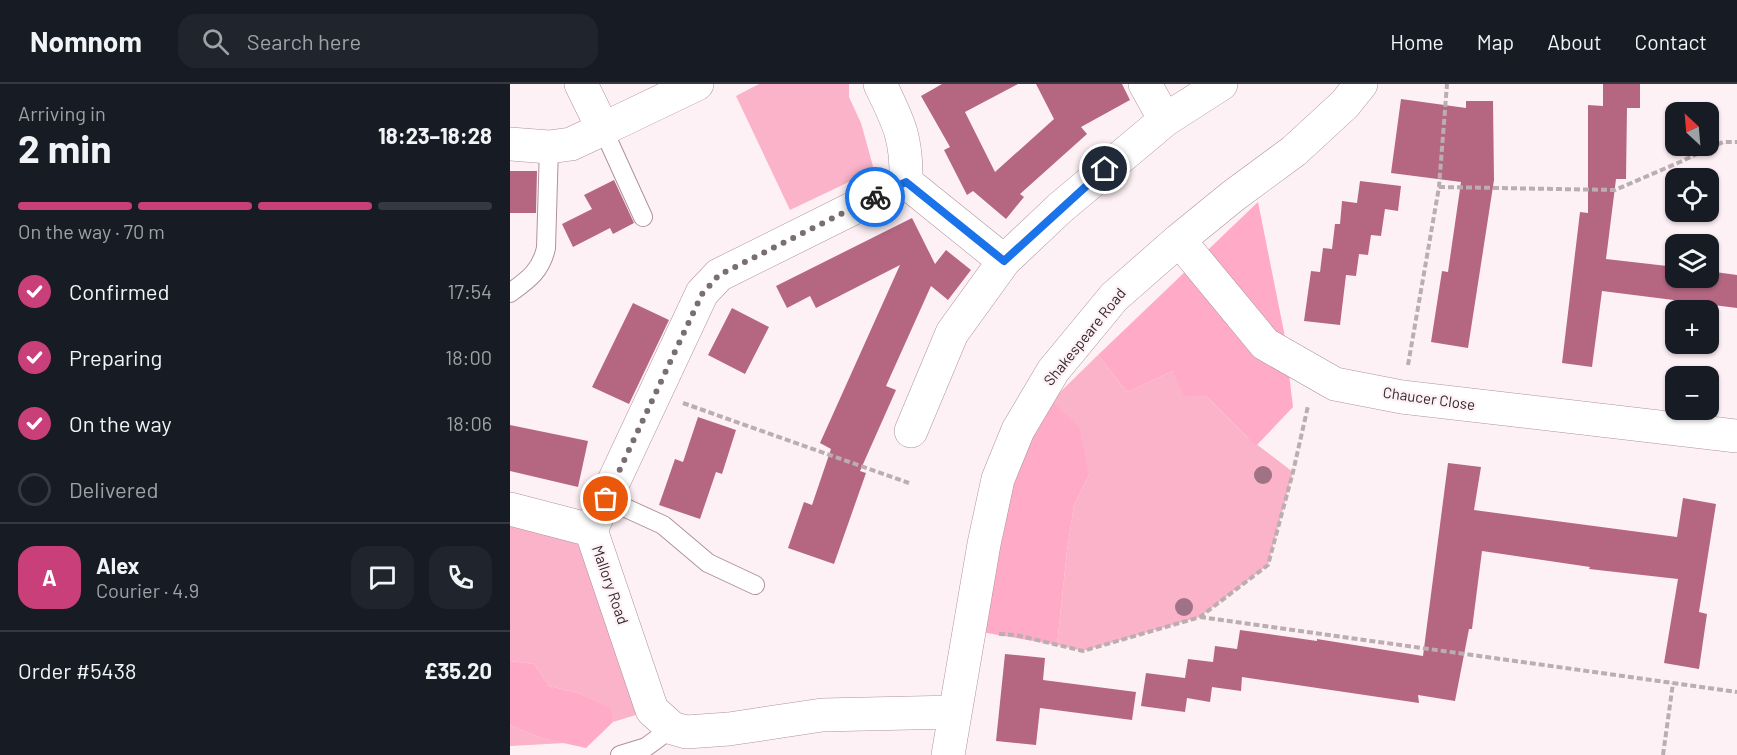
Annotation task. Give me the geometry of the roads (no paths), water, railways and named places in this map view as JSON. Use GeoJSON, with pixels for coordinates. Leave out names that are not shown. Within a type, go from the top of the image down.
{"type":"FeatureCollection","features":[{"type":"Feature","properties":{"kind":"street"},"geometry":{"type":"LineString","coordinates":[[581,84],[603,129]]}},
{"type":"Feature","properties":{"kind":"street"},"geometry":{"type":"LineString","coordinates":[[510,144],[549,147],[571,144],[697,84]]}},
{"type":"Feature","properties":{"kind":"street"},"geometry":{"type":"LineString","coordinates":[[881,84],[901,128],[907,156],[906,182],[1004,261]]}},
{"type":"Feature","properties":{"kind":"street"},"geometry":{"type":"LineString","coordinates":[[1145,84],[1165,120]]}},
{"type":"Feature","properties":{"kind":"street"},"geometry":{"type":"LineString","coordinates":[[911,431],[952,333],[1004,261],[1067,202],[1165,120],[1221,84]]}},
{"type":"Feature","properties":{"kind":"street","name":"Shakespeare Road"},"geometry":{"type":"LineString","coordinates":[[948,755],[984,544],[996,489],[1018,430],[1053,371],[1114,297],[1233,196],[1294,151],[1345,104],[1361,84]]}},
{"type":"Feature","properties":{"kind":"street","name":"Mallory Road"},"geometry":{"type":"LineString","coordinates":[[672,728],[652,710],[591,530],[702,294],[719,275],[906,182]]}},
{"type":"Feature","properties":{"kind":"street","name":"Chaucer Close"},"geometry":{"type":"LineString","coordinates":[[1179,240],[1265,344],[1335,384],[1402,397],[1737,436]]}},
{"type":"Feature","properties":{"kind":"street"},"geometry":{"type":"LineString","coordinates":[[510,509],[591,530]]}},
{"type":"Feature","properties":{"kind":"street"},"geometry":{"type":"LineString","coordinates":[[672,728],[686,732],[709,731],[822,715],[955,712]]}},
{"type":"Feature","properties":{"kind":"lane"},"geometry":{"type":"LineString","coordinates":[[603,129],[643,218]]}},
{"type":"Feature","properties":{"kind":"lane"},"geometry":{"type":"LineString","coordinates":[[510,292],[533,276],[543,261],[546,248],[549,147]]}},
{"type":"Feature","properties":{"kind":"lane"},"geometry":{"type":"LineString","coordinates":[[606,499],[663,525],[708,563],[755,585]]}},
{"type":"Feature","properties":{"kind":"lane"},"geometry":{"type":"LineString","coordinates":[[620,755],[646,747],[672,728]]}}]}
